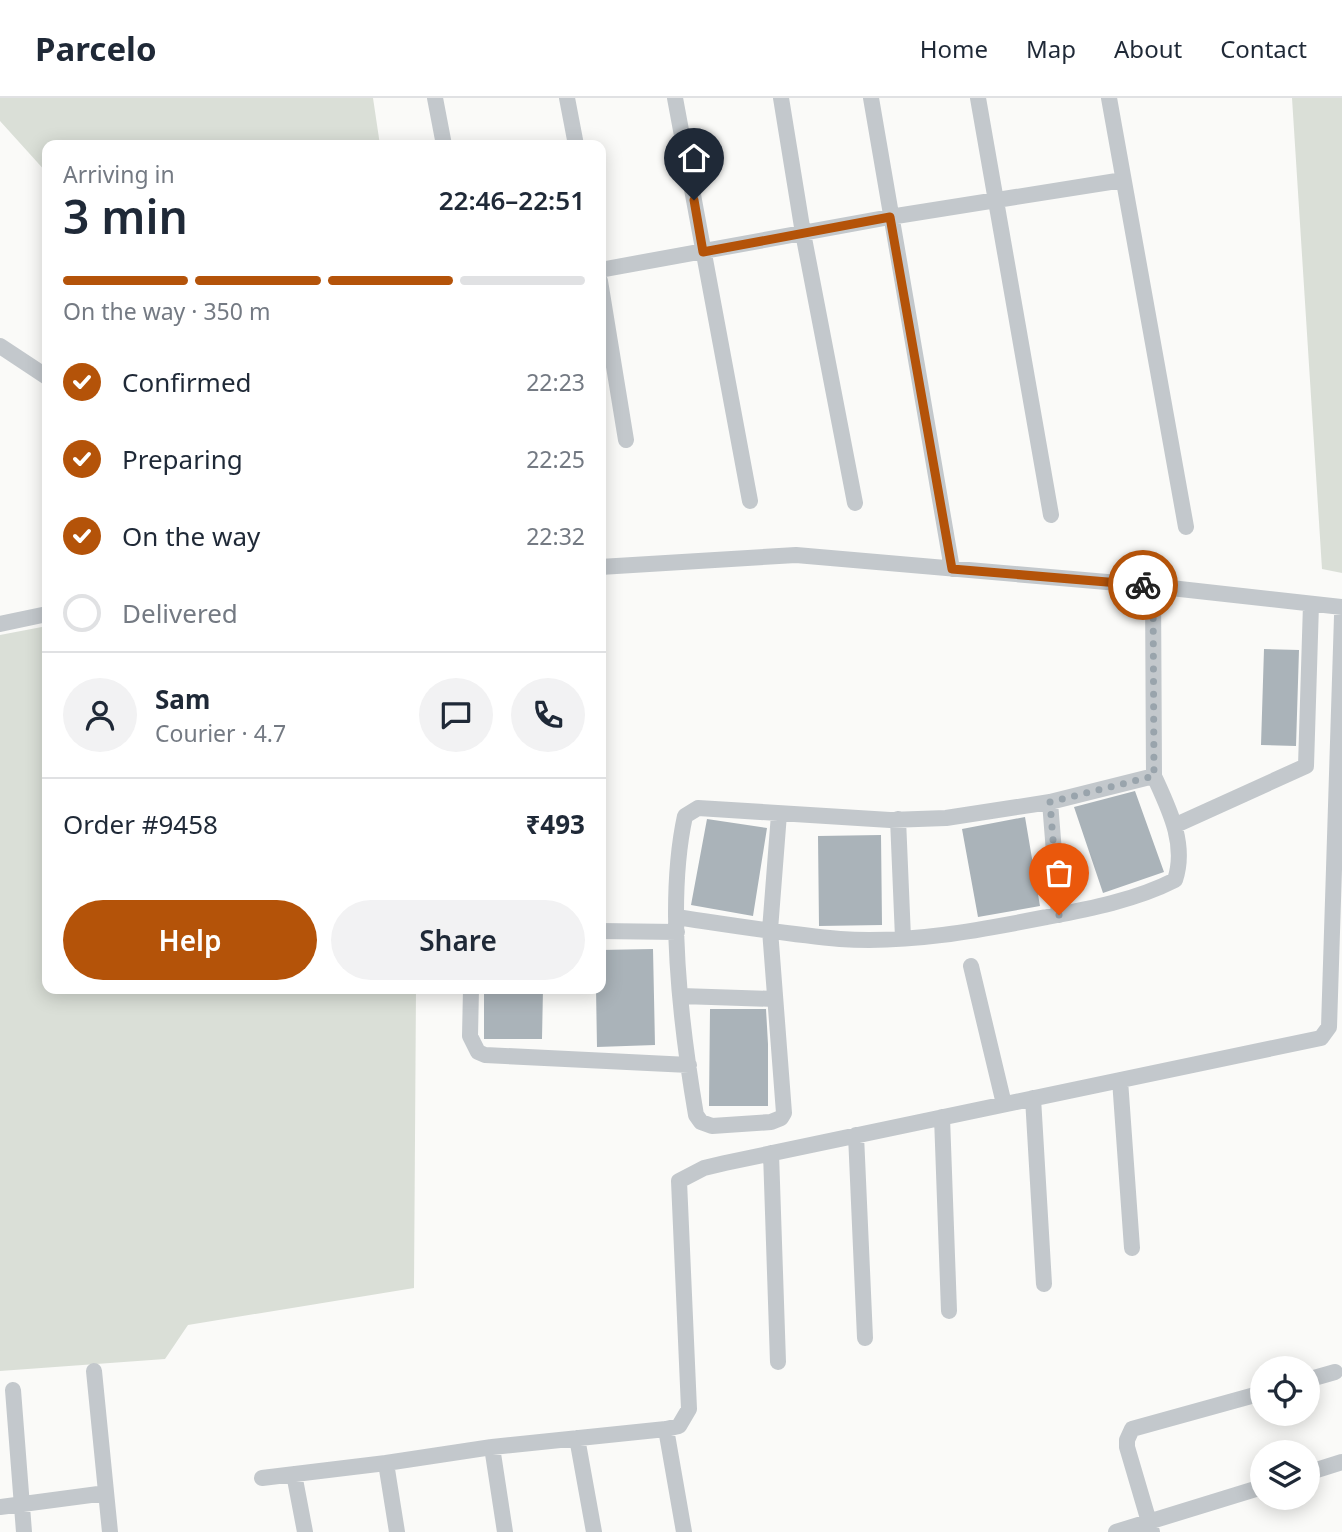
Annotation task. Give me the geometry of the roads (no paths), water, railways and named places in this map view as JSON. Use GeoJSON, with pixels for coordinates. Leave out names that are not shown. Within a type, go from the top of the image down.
{"type":"FeatureCollection","features":[{"type":"Feature","properties":{"kind":"street"},"geometry":{"type":"LineString","coordinates":[[435,98],[443,140]]}},
{"type":"Feature","properties":{"kind":"street"},"geometry":{"type":"LineString","coordinates":[[567,98],[575,140]]}},
{"type":"Feature","properties":{"kind":"street"},"geometry":{"type":"LineString","coordinates":[[676,98],[750,501]]}},
{"type":"Feature","properties":{"kind":"street"},"geometry":{"type":"LineString","coordinates":[[781,98],[803,233],[855,503]]}},
{"type":"Feature","properties":{"kind":"street"},"geometry":{"type":"LineString","coordinates":[[871,98],[952,569]]}},
{"type":"Feature","properties":{"kind":"street"},"geometry":{"type":"LineString","coordinates":[[978,98],[1051,515]]}},
{"type":"Feature","properties":{"kind":"street"},"geometry":{"type":"LineString","coordinates":[[1108,98],[1186,527]]}},
{"type":"Feature","properties":{"kind":"street"},"geometry":{"type":"LineString","coordinates":[[606,269],[890,217],[1123,180]]}},
{"type":"Feature","properties":{"kind":"street"},"geometry":{"type":"LineString","coordinates":[[606,318],[626,440]]}},
{"type":"Feature","properties":{"kind":"street"},"geometry":{"type":"LineString","coordinates":[[0,346],[42,374]]}},
{"type":"Feature","properties":{"kind":"street"},"geometry":{"type":"LineString","coordinates":[[606,567],[796,555],[1153,586],[1342,607]]}},
{"type":"Feature","properties":{"kind":"street"},"geometry":{"type":"LineString","coordinates":[[606,930],[677,924],[770,930],[842,939],[903,938],[997,927],[1059,915],[1129,897],[1175,880],[1179,858],[1176,825],[1154,776],[1153,586]]}},
{"type":"Feature","properties":{"kind":"street"},"geometry":{"type":"LineString","coordinates":[[1176,825],[1306,766],[1311,604]]}},
{"type":"Feature","properties":{"kind":"street"},"geometry":{"type":"LineString","coordinates":[[0,624],[42,615]]}},
{"type":"Feature","properties":{"kind":"street"},"geometry":{"type":"LineString","coordinates":[[262,1478],[492,1447],[679,1426],[689,1409],[679,1181],[704,1168],[1321,1038],[1329,1027],[1342,616]]}},
{"type":"Feature","properties":{"kind":"street"},"geometry":{"type":"LineString","coordinates":[[779,814],[770,930],[785,1107],[782,1118],[771,1122],[712,1126],[701,1122],[696,1115],[681,996],[677,924],[681,832],[685,816],[698,808],[898,819],[946,818],[1050,802],[1154,776]]}},
{"type":"Feature","properties":{"kind":"street"},"geometry":{"type":"LineString","coordinates":[[1050,802],[1059,915]]}},
{"type":"Feature","properties":{"kind":"street"},"geometry":{"type":"LineString","coordinates":[[898,819],[903,938]]}},
{"type":"Feature","properties":{"kind":"street"},"geometry":{"type":"LineString","coordinates":[[971,965],[1004,1104]]}},
{"type":"Feature","properties":{"kind":"street"},"geometry":{"type":"LineString","coordinates":[[471,994],[470,1035],[478,1052],[485,1055],[690,1065]]}},
{"type":"Feature","properties":{"kind":"street"},"geometry":{"type":"LineString","coordinates":[[681,996],[775,999]]}},
{"type":"Feature","properties":{"kind":"street"},"geometry":{"type":"LineString","coordinates":[[1120,1080],[1132,1248]]}},
{"type":"Feature","properties":{"kind":"street"},"geometry":{"type":"LineString","coordinates":[[1033,1098],[1044,1284]]}},
{"type":"Feature","properties":{"kind":"street"},"geometry":{"type":"LineString","coordinates":[[942,1117],[949,1311]]}},
{"type":"Feature","properties":{"kind":"street"},"geometry":{"type":"LineString","coordinates":[[856,1135],[864,1338]]}},
{"type":"Feature","properties":{"kind":"street"},"geometry":{"type":"LineString","coordinates":[[771,1153],[778,1362]]}},
{"type":"Feature","properties":{"kind":"street"},"geometry":{"type":"LineString","coordinates":[[93,1371],[110,1532]]}},
{"type":"Feature","properties":{"kind":"street"},"geometry":{"type":"LineString","coordinates":[[1320,1376],[1335,1372]]}},
{"type":"Feature","properties":{"kind":"street"},"geometry":{"type":"LineString","coordinates":[[13,1390],[24,1532]]}},
{"type":"Feature","properties":{"kind":"street"},"geometry":{"type":"LineString","coordinates":[[1150,1527],[1127,1447],[1132,1429],[1250,1396]]}},
{"type":"Feature","properties":{"kind":"street"},"geometry":{"type":"LineString","coordinates":[[666,1429],[684,1532]]}},
{"type":"Feature","properties":{"kind":"street"},"geometry":{"type":"LineString","coordinates":[[577,1438],[594,1532]]}},
{"type":"Feature","properties":{"kind":"street"},"geometry":{"type":"LineString","coordinates":[[492,1447],[505,1532]]}},
{"type":"Feature","properties":{"kind":"street"},"geometry":{"type":"LineString","coordinates":[[1320,1468],[1342,1462]]}},
{"type":"Feature","properties":{"kind":"street"},"geometry":{"type":"LineString","coordinates":[[386,1463],[397,1532]]}},
{"type":"Feature","properties":{"kind":"street"},"geometry":{"type":"LineString","coordinates":[[294,1474],[305,1532]]}},
{"type":"Feature","properties":{"kind":"street"},"geometry":{"type":"LineString","coordinates":[[1116,1532],[1150,1527],[1250,1491]]}},
{"type":"Feature","properties":{"kind":"street"},"geometry":{"type":"LineString","coordinates":[[0,1507],[106,1493]]}}]}
